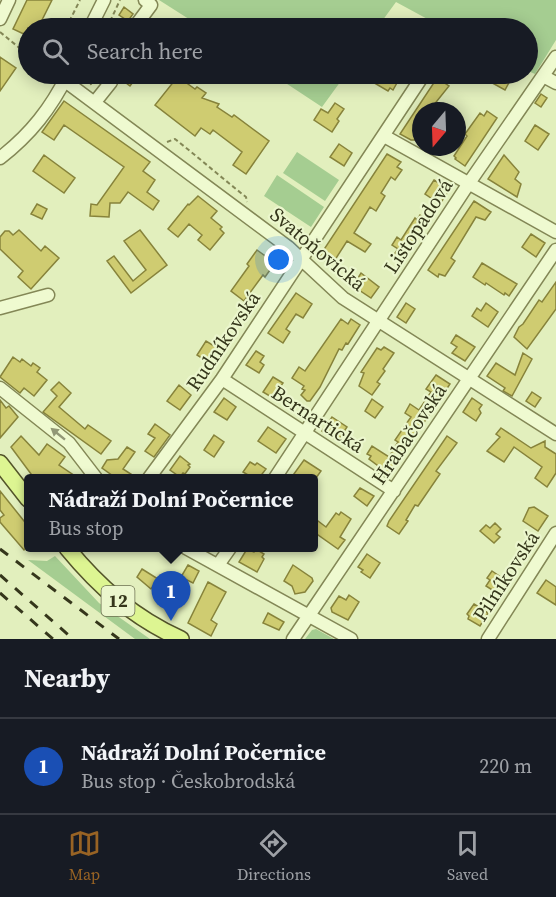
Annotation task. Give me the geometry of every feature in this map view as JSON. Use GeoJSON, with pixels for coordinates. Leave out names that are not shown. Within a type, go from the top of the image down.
{"type":"FeatureCollection","features":[{"type":"Feature","properties":{"kind":"main road"},"geometry":{"type":"LineString","coordinates":[[0,463],[24,494]]}},
{"type":"Feature","properties":{"kind":"main road","name":"12"},"geometry":{"type":"LineString","coordinates":[[70,552],[115,599],[145,621],[181,639]]}},
{"type":"Feature","properties":{"kind":"street"},"geometry":{"type":"LineString","coordinates":[[0,19],[9,0]]}},
{"type":"Feature","properties":{"kind":"street"},"geometry":{"type":"LineString","coordinates":[[95,18],[104,0]]}},
{"type":"Feature","properties":{"kind":"street"},"geometry":{"type":"LineString","coordinates":[[141,18],[151,5],[145,0]]}},
{"type":"Feature","properties":{"kind":"street","name":"Listopadová"},"geometry":{"type":"LineString","coordinates":[[538,83],[556,57]]}},
{"type":"Feature","properties":{"kind":"street"},"geometry":{"type":"LineString","coordinates":[[543,76],[556,83]]}},
{"type":"Feature","properties":{"kind":"street"},"geometry":{"type":"LineString","coordinates":[[0,158],[35,127],[49,109],[63,84]]}},
{"type":"Feature","properties":{"kind":"street","name":"Svatoňovická"},"geometry":{"type":"LineString","coordinates":[[75,84],[95,102],[302,258],[343,298],[556,435]]}},
{"type":"Feature","properties":{"kind":"street"},"geometry":{"type":"LineString","coordinates":[[95,102],[109,84]]}},
{"type":"Feature","properties":{"kind":"street","name":"Rudníkovská"},"geometry":{"type":"LineString","coordinates":[[152,474],[222,379],[418,84]]}},
{"type":"Feature","properties":{"kind":"street","name":"Listopadová"},"geometry":{"type":"LineString","coordinates":[[278,474],[469,183],[537,84]]}},
{"type":"Feature","properties":{"kind":"street"},"geometry":{"type":"LineString","coordinates":[[384,136],[556,232]]}},
{"type":"Feature","properties":{"kind":"street","name":"Hrabačovská"},"geometry":{"type":"LineString","coordinates":[[293,639],[556,250]]}},
{"type":"Feature","properties":{"kind":"street"},"geometry":{"type":"LineString","coordinates":[[0,308],[48,295]]}},
{"type":"Feature","properties":{"kind":"street","name":"Bernartická"},"geometry":{"type":"LineString","coordinates":[[222,379],[394,491]]}},
{"type":"Feature","properties":{"kind":"street"},"geometry":{"type":"LineString","coordinates":[[0,388],[69,443],[93,474]]}},
{"type":"Feature","properties":{"kind":"street","name":"Pilníkovská"},"geometry":{"type":"LineString","coordinates":[[488,639],[556,533]]}},
{"type":"Feature","properties":{"kind":"street"},"geometry":{"type":"LineString","coordinates":[[194,552],[351,639]]}},
{"type":"Feature","properties":{"kind":"street"},"geometry":{"type":"LineString","coordinates":[[218,565],[227,552]]}},
{"type":"Feature","properties":{"kind":"path"},"geometry":{"type":"LineString","coordinates":[[71,18],[80,0]]}},
{"type":"Feature","properties":{"kind":"path"},"geometry":{"type":"LineString","coordinates":[[112,18],[120,0]]}},
{"type":"Feature","properties":{"kind":"path"},"geometry":{"type":"LineString","coordinates":[[0,32],[18,47]]}},
{"type":"Feature","properties":{"kind":"green space"},"geometry":{"type":"Polygon","coordinates":[[[159,0],[556,0],[556,40],[538,69],[538,18],[426,18],[396,2],[384,18],[187,18],[159,0]]]}},
{"type":"Feature","properties":{"kind":"green space"},"geometry":{"type":"Polygon","coordinates":[[[287,84],[339,84],[322,107],[287,84]]]}},
{"type":"Feature","properties":{"kind":"green space"},"geometry":{"type":"Polygon","coordinates":[[[297,152],[339,180],[325,201],[283,173],[297,152]]]}},
{"type":"Feature","properties":{"kind":"green space"},"geometry":{"type":"Polygon","coordinates":[[[277,175],[324,207],[311,227],[264,196],[277,175]]]}},
{"type":"Feature","properties":{"kind":"green space"},"geometry":{"type":"Polygon","coordinates":[[[55,556],[99,603],[150,639],[135,639],[28,560],[47,561],[55,556]]]}},
{"type":"Feature","properties":{"kind":"green space"},"geometry":{"type":"Polygon","coordinates":[[[316,629],[334,639],[305,639],[312,630],[316,629]]]}},
{"type":"Feature","properties":{"kind":"building"},"geometry":{"type":"Polygon","coordinates":[[[27,0],[52,0],[43,18],[18,18],[27,0]]]}},
{"type":"Feature","properties":{"kind":"building"},"geometry":{"type":"Polygon","coordinates":[[[124,7],[133,14],[130,18],[119,15],[124,7]]]}},
{"type":"Feature","properties":{"kind":"building"},"geometry":{"type":"Polygon","coordinates":[[[18,19],[18,31],[13,29],[18,19]]]}},
{"type":"Feature","properties":{"kind":"building"},"geometry":{"type":"Polygon","coordinates":[[[0,57],[16,68],[0,91],[0,57]]]}},
{"type":"Feature","properties":{"kind":"building"},"geometry":{"type":"Polygon","coordinates":[[[172,84],[188,84],[206,93],[202,98],[219,104],[217,107],[232,117],[234,115],[269,141],[246,174],[233,165],[242,152],[213,130],[210,134],[201,128],[195,136],[155,105],[172,84]]]}},
{"type":"Feature","properties":{"kind":"building"},"geometry":{"type":"Polygon","coordinates":[[[376,84],[396,84],[393,90],[390,88],[388,91],[376,84]]]}},
{"type":"Feature","properties":{"kind":"building"},"geometry":{"type":"Polygon","coordinates":[[[433,84],[449,86],[436,102],[421,102],[433,84]]]}},
{"type":"Feature","properties":{"kind":"building"},"geometry":{"type":"Polygon","coordinates":[[[494,84],[508,84],[505,90],[494,84]]]}},
{"type":"Feature","properties":{"kind":"building"},"geometry":{"type":"Polygon","coordinates":[[[541,94],[547,98],[541,107],[535,103],[541,94]]]}},
{"type":"Feature","properties":{"kind":"building"},"geometry":{"type":"Polygon","coordinates":[[[64,101],[150,162],[143,171],[155,180],[147,192],[159,201],[153,210],[128,192],[120,203],[110,203],[109,217],[90,216],[91,204],[97,205],[124,167],[64,125],[54,140],[42,132],[64,101]]]}},
{"type":"Feature","properties":{"kind":"building"},"geometry":{"type":"Polygon","coordinates":[[[335,103],[344,109],[332,132],[314,120],[321,109],[328,113],[335,103]]]}},
{"type":"Feature","properties":{"kind":"building"},"geometry":{"type":"Polygon","coordinates":[[[487,111],[497,118],[465,166],[454,156],[466,156],[466,133],[480,113],[484,116],[487,111]]]}},
{"type":"Feature","properties":{"kind":"building"},"geometry":{"type":"Polygon","coordinates":[[[412,116],[412,140],[400,134],[412,116]]]}},
{"type":"Feature","properties":{"kind":"building"},"geometry":{"type":"Polygon","coordinates":[[[535,125],[549,134],[538,150],[525,141],[535,125]]]}},
{"type":"Feature","properties":{"kind":"building"},"geometry":{"type":"Polygon","coordinates":[[[339,144],[352,153],[344,166],[330,157],[339,144]]]}},
{"type":"Feature","properties":{"kind":"building"},"geometry":{"type":"Polygon","coordinates":[[[387,154],[401,162],[397,167],[402,170],[395,180],[391,177],[381,193],[385,196],[376,211],[370,207],[354,233],[371,244],[365,252],[347,241],[333,263],[329,263],[319,257],[387,154]]]}},
{"type":"Feature","properties":{"kind":"building"},"geometry":{"type":"Polygon","coordinates":[[[44,155],[75,178],[64,193],[33,171],[44,155]]]}},
{"type":"Feature","properties":{"kind":"building"},"geometry":{"type":"Polygon","coordinates":[[[504,155],[519,172],[515,179],[521,184],[517,197],[488,179],[504,155]]]}},
{"type":"Feature","properties":{"kind":"building"},"geometry":{"type":"Polygon","coordinates":[[[434,180],[442,185],[445,184],[449,190],[440,204],[425,194],[434,180]]]}},
{"type":"Feature","properties":{"kind":"building"},"geometry":{"type":"Polygon","coordinates":[[[198,196],[217,211],[211,218],[222,227],[220,229],[224,233],[210,250],[198,240],[202,235],[189,224],[178,237],[168,229],[188,204],[198,196]]]}},
{"type":"Feature","properties":{"kind":"building"},"geometry":{"type":"Polygon","coordinates":[[[474,201],[491,212],[485,220],[476,217],[451,258],[455,261],[445,276],[439,274],[438,277],[428,270],[474,201]]]}},
{"type":"Feature","properties":{"kind":"building"},"geometry":{"type":"Polygon","coordinates":[[[37,204],[47,209],[42,219],[31,214],[37,204]]]}},
{"type":"Feature","properties":{"kind":"building"},"geometry":{"type":"Polygon","coordinates":[[[420,215],[429,221],[402,262],[393,256],[398,249],[392,245],[397,237],[401,240],[415,218],[417,220],[420,215]]]}},
{"type":"Feature","properties":{"kind":"building"},"geometry":{"type":"Polygon","coordinates":[[[19,230],[41,251],[45,246],[59,258],[31,289],[18,277],[23,271],[0,249],[0,237],[5,231],[13,235],[19,230]]]}},
{"type":"Feature","properties":{"kind":"building"},"geometry":{"type":"Polygon","coordinates":[[[140,230],[167,265],[131,293],[107,261],[114,256],[133,281],[146,270],[124,241],[140,230]]]}},
{"type":"Feature","properties":{"kind":"building"},"geometry":{"type":"Polygon","coordinates":[[[531,234],[545,243],[536,257],[522,247],[531,234]]]}},
{"type":"Feature","properties":{"kind":"building"},"geometry":{"type":"Polygon","coordinates":[[[257,250],[275,263],[244,301],[231,291],[249,266],[247,264],[257,250]]]}},
{"type":"Feature","properties":{"kind":"building"},"geometry":{"type":"Polygon","coordinates":[[[482,263],[517,284],[509,296],[473,277],[482,263]]]}},
{"type":"Feature","properties":{"kind":"building"},"geometry":{"type":"Polygon","coordinates":[[[361,273],[379,287],[371,298],[353,286],[361,273]]]}},
{"type":"Feature","properties":{"kind":"building"},"geometry":{"type":"Polygon","coordinates":[[[556,282],[556,309],[527,349],[514,337],[539,300],[542,302],[556,282]]]}},
{"type":"Feature","properties":{"kind":"building"},"geometry":{"type":"Polygon","coordinates":[[[296,293],[312,304],[303,318],[296,314],[286,329],[290,332],[283,343],[268,333],[296,293]]]}},
{"type":"Feature","properties":{"kind":"building"},"geometry":{"type":"Polygon","coordinates":[[[406,303],[415,309],[406,323],[397,317],[406,303]]]}},
{"type":"Feature","properties":{"kind":"building"},"geometry":{"type":"Polygon","coordinates":[[[486,303],[498,312],[488,327],[472,316],[477,308],[481,311],[486,303]]]}},
{"type":"Feature","properties":{"kind":"building"},"geometry":{"type":"Polygon","coordinates":[[[341,319],[348,324],[351,319],[360,325],[348,344],[346,343],[342,350],[339,349],[320,387],[310,401],[307,401],[301,395],[305,390],[302,389],[304,386],[292,378],[299,367],[305,371],[341,319]]]}},
{"type":"Feature","properties":{"kind":"building"},"geometry":{"type":"Polygon","coordinates":[[[456,335],[475,347],[465,361],[452,353],[457,347],[451,343],[456,335]]]}},
{"type":"Feature","properties":{"kind":"building"},"geometry":{"type":"Polygon","coordinates":[[[218,340],[228,346],[214,366],[197,355],[206,341],[214,346],[218,340]]]}},
{"type":"Feature","properties":{"kind":"building"},"geometry":{"type":"Polygon","coordinates":[[[384,347],[394,353],[383,369],[385,371],[377,382],[380,384],[372,395],[359,386],[364,373],[361,372],[377,348],[381,350],[384,347]]]}},
{"type":"Feature","properties":{"kind":"building"},"geometry":{"type":"Polygon","coordinates":[[[256,351],[264,356],[260,362],[264,365],[259,373],[246,365],[256,351]]]}},
{"type":"Feature","properties":{"kind":"building"},"geometry":{"type":"Polygon","coordinates":[[[523,353],[532,359],[512,396],[503,391],[505,388],[487,376],[496,363],[515,375],[523,353]]]}},
{"type":"Feature","properties":{"kind":"building"},"geometry":{"type":"Polygon","coordinates":[[[13,357],[20,362],[22,359],[31,366],[33,363],[40,368],[37,372],[47,380],[34,396],[24,388],[20,393],[0,377],[13,357]]]}},
{"type":"Feature","properties":{"kind":"building"},"geometry":{"type":"Polygon","coordinates":[[[436,375],[450,384],[389,474],[369,459],[371,456],[367,454],[372,446],[389,457],[398,442],[395,440],[411,417],[405,413],[410,404],[419,410],[431,392],[426,389],[436,375]]]}},
{"type":"Feature","properties":{"kind":"building"},"geometry":{"type":"Polygon","coordinates":[[[273,377],[283,383],[280,387],[281,392],[275,394],[273,398],[263,392],[273,377]]]}},
{"type":"Feature","properties":{"kind":"building"},"geometry":{"type":"Polygon","coordinates":[[[59,382],[71,393],[59,407],[85,429],[88,425],[111,441],[101,454],[43,412],[57,396],[51,390],[59,382]]]}},
{"type":"Feature","properties":{"kind":"building"},"geometry":{"type":"Polygon","coordinates":[[[179,385],[191,395],[180,410],[167,401],[179,385]]]}},
{"type":"Feature","properties":{"kind":"building"},"geometry":{"type":"Polygon","coordinates":[[[532,392],[541,398],[535,407],[526,401],[532,392]]]}},
{"type":"Feature","properties":{"kind":"building"},"geometry":{"type":"Polygon","coordinates":[[[224,398],[236,407],[227,420],[214,412],[224,398]]]}},
{"type":"Feature","properties":{"kind":"building"},"geometry":{"type":"Polygon","coordinates":[[[472,398],[482,405],[479,409],[481,413],[476,421],[463,412],[472,398]]]}},
{"type":"Feature","properties":{"kind":"building"},"geometry":{"type":"Polygon","coordinates":[[[372,399],[383,407],[375,418],[365,411],[372,399]]]}},
{"type":"Feature","properties":{"kind":"building"},"geometry":{"type":"Polygon","coordinates":[[[0,400],[6,408],[9,406],[18,417],[0,438],[0,400]]]}},
{"type":"Feature","properties":{"kind":"building"},"geometry":{"type":"Polygon","coordinates":[[[332,417],[347,427],[338,441],[322,431],[332,417]]]}},
{"type":"Feature","properties":{"kind":"building"},"geometry":{"type":"Polygon","coordinates":[[[155,424],[170,435],[154,457],[145,451],[155,438],[148,434],[155,424]]]}},
{"type":"Feature","properties":{"kind":"building"},"geometry":{"type":"Polygon","coordinates":[[[268,427],[286,439],[276,453],[258,441],[268,427]]]}},
{"type":"Feature","properties":{"kind":"building"},"geometry":{"type":"Polygon","coordinates":[[[501,428],[531,448],[545,441],[545,447],[556,454],[556,473],[547,487],[535,478],[542,467],[514,447],[504,462],[487,451],[500,437],[496,434],[501,428]]]}},
{"type":"Feature","properties":{"kind":"building"},"geometry":{"type":"Polygon","coordinates":[[[214,435],[224,442],[214,457],[204,450],[214,435]]]}},
{"type":"Feature","properties":{"kind":"building"},"geometry":{"type":"Polygon","coordinates":[[[21,436],[39,455],[47,444],[65,457],[59,465],[72,474],[31,474],[11,447],[21,436]]]}},
{"type":"Feature","properties":{"kind":"building"},"geometry":{"type":"Polygon","coordinates":[[[447,436],[457,443],[436,471],[440,474],[418,506],[415,505],[399,534],[387,526],[389,521],[447,436]]]}},
{"type":"Feature","properties":{"kind":"building"},"geometry":{"type":"Polygon","coordinates":[[[127,447],[135,452],[123,469],[131,474],[110,474],[102,468],[107,460],[118,459],[127,447]]]}},
{"type":"Feature","properties":{"kind":"building"},"geometry":{"type":"Polygon","coordinates":[[[180,456],[190,464],[185,474],[176,474],[170,470],[180,456]]]}},
{"type":"Feature","properties":{"kind":"building"},"geometry":{"type":"Polygon","coordinates":[[[304,460],[321,471],[318,475],[294,474],[304,460]]]}},
{"type":"Feature","properties":{"kind":"building"},"geometry":{"type":"Polygon","coordinates":[[[250,462],[255,465],[257,463],[266,469],[262,474],[243,472],[250,462]]]}},
{"type":"Feature","properties":{"kind":"building"},"geometry":{"type":"Polygon","coordinates":[[[360,488],[374,496],[367,506],[354,496],[360,488]]]}},
{"type":"Feature","properties":{"kind":"building"},"geometry":{"type":"Polygon","coordinates":[[[0,491],[24,521],[24,550],[0,522],[0,518],[4,515],[0,510],[0,491]]]}},
{"type":"Feature","properties":{"kind":"building"},"geometry":{"type":"Polygon","coordinates":[[[534,507],[548,516],[538,531],[523,521],[529,508],[534,507]]]}},
{"type":"Feature","properties":{"kind":"building"},"geometry":{"type":"Polygon","coordinates":[[[341,512],[351,519],[340,537],[345,540],[338,549],[318,535],[318,521],[326,527],[336,513],[339,515],[341,512]]]}},
{"type":"Feature","properties":{"kind":"building"},"geometry":{"type":"Polygon","coordinates":[[[495,523],[501,529],[496,534],[500,537],[494,543],[480,531],[486,525],[490,528],[495,523]]]}},
{"type":"Feature","properties":{"kind":"building"},"geometry":{"type":"Polygon","coordinates":[[[245,552],[264,554],[262,557],[264,559],[257,572],[239,562],[245,552]]]}},
{"type":"Feature","properties":{"kind":"building"},"geometry":{"type":"Polygon","coordinates":[[[367,554],[380,563],[370,578],[358,567],[367,554]]]}},
{"type":"Feature","properties":{"kind":"building"},"geometry":{"type":"Polygon","coordinates":[[[188,565],[199,571],[193,583],[181,577],[188,565]]]}},
{"type":"Feature","properties":{"kind":"building"},"geometry":{"type":"Polygon","coordinates":[[[293,565],[312,578],[313,581],[305,592],[295,594],[292,586],[284,581],[293,565]]]}},
{"type":"Feature","properties":{"kind":"building"},"geometry":{"type":"Polygon","coordinates":[[[142,569],[158,579],[151,589],[137,577],[142,569]]]}},
{"type":"Feature","properties":{"kind":"building"},"geometry":{"type":"Polygon","coordinates":[[[492,571],[508,582],[500,595],[486,586],[490,580],[487,578],[492,571]]]}},
{"type":"Feature","properties":{"kind":"building"},"geometry":{"type":"Polygon","coordinates":[[[546,580],[556,587],[556,605],[537,593],[546,580]]]}},
{"type":"Feature","properties":{"kind":"building"},"geometry":{"type":"Polygon","coordinates":[[[208,582],[226,592],[211,620],[217,624],[211,636],[188,623],[208,582]]]}},
{"type":"Feature","properties":{"kind":"building"},"geometry":{"type":"Polygon","coordinates":[[[349,595],[359,602],[348,620],[332,612],[331,608],[339,596],[346,600],[349,595]]]}},
{"type":"Feature","properties":{"kind":"building"},"geometry":{"type":"Polygon","coordinates":[[[474,604],[488,613],[480,626],[468,619],[467,614],[474,604]]]}},
{"type":"Feature","properties":{"kind":"building"},"geometry":{"type":"Polygon","coordinates":[[[268,613],[284,622],[279,630],[263,623],[268,613]]]}},
{"type":"Feature","properties":{"kind":"railway"},"geometry":{"type":"LineString","coordinates":[[0,549],[119,639]]}},
{"type":"Feature","properties":{"kind":"railway"},"geometry":{"type":"LineString","coordinates":[[0,575],[73,639]]}},
{"type":"Feature","properties":{"kind":"railway"},"geometry":{"type":"LineString","coordinates":[[0,593],[53,639]]}},
{"type":"Feature","properties":{"kind":"place","name":"Nádraží Dolní Počernice"},"geometry":{"type":"Point","coordinates":[171,621]}}]}
